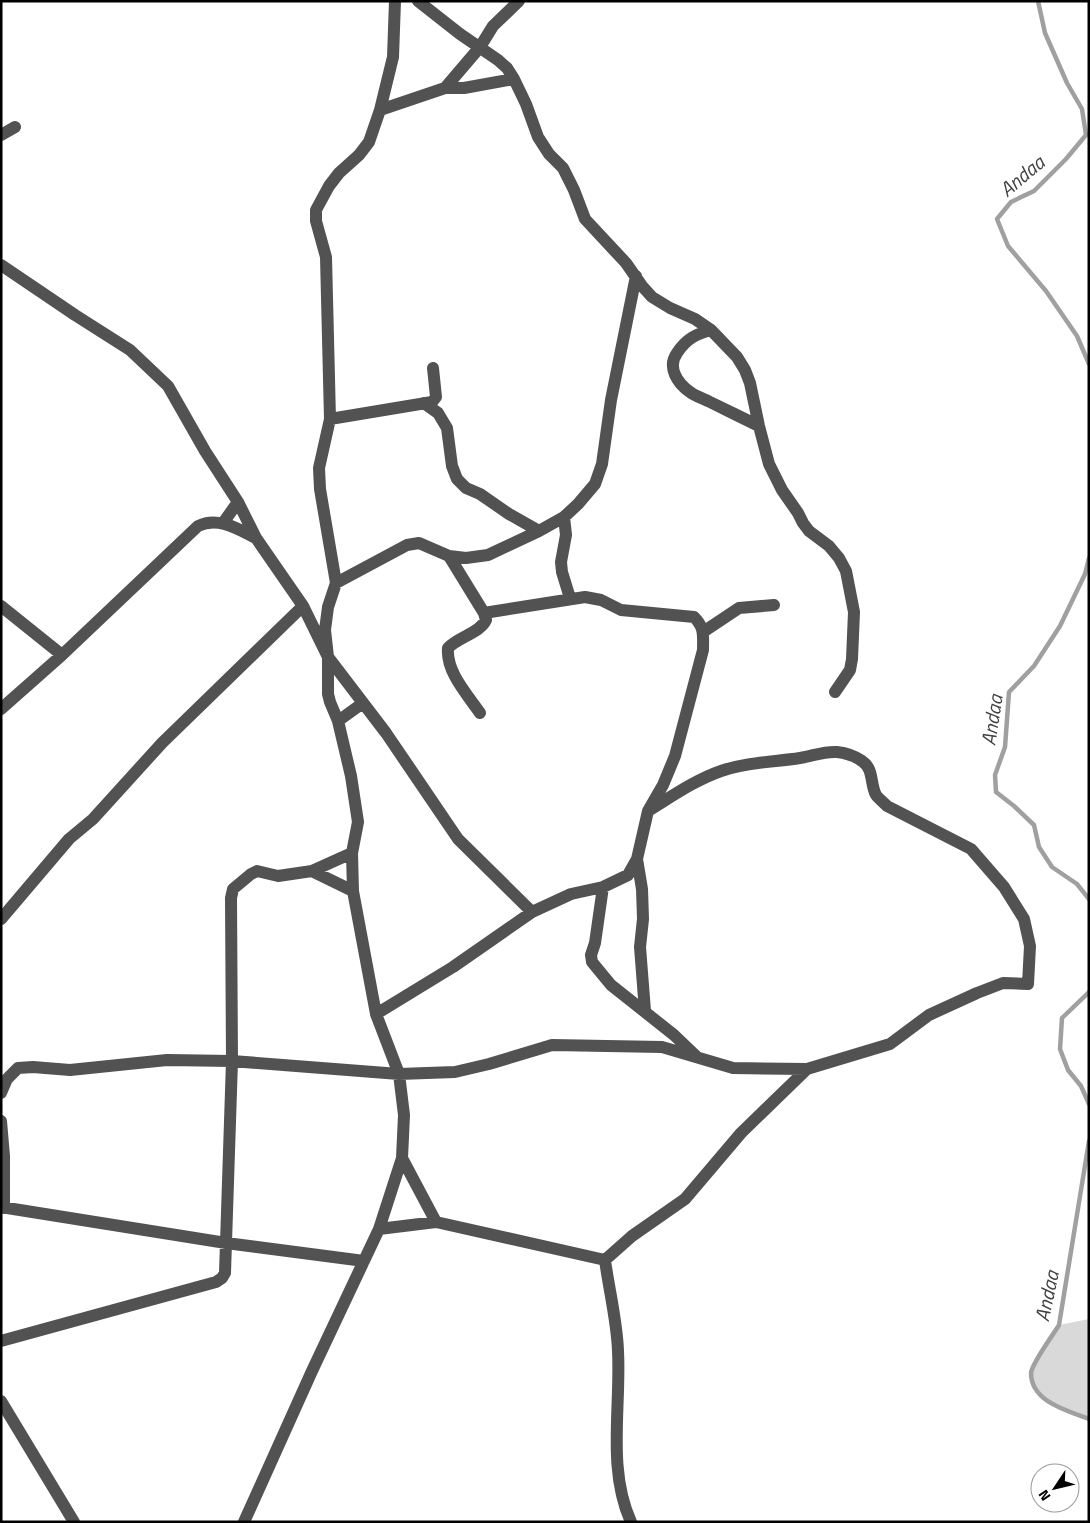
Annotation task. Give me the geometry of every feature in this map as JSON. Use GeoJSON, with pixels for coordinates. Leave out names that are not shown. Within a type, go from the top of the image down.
{"type":"FeatureCollection","features":[{"type":"Feature","properties":{"kind":"street"},"geometry":{"type":"LineString","coordinates":[[244,1522],[379,1230],[402,1158],[404,1115],[398,1074],[376,1014],[360,937],[353,890],[352,853],[358,822],[351,776],[338,721],[328,694],[328,657],[325,630],[328,607],[336,583],[320,489],[319,468],[330,419],[326,257],[316,221],[316,210],[334,179],[359,155],[369,142],[380,110],[393,57],[395,1]]}},
{"type":"Feature","properties":{"kind":"street"},"geometry":{"type":"LineString","coordinates":[[418,1],[498,60],[506,68],[514,79],[538,137],[549,154],[563,168],[574,190],[585,220],[626,263],[652,297],[670,308],[695,319],[711,330],[737,357],[745,370],[750,383],[769,464],[790,503],[809,531],[830,546],[846,571],[854,612],[852,659],[850,670],[835,692]]}},
{"type":"Feature","properties":{"kind":"street"},"geometry":{"type":"LineString","coordinates":[[445,88],[480,47],[493,26],[519,1]]}},
{"type":"Feature","properties":{"kind":"street"},"geometry":{"type":"LineString","coordinates":[[380,110],[445,88],[464,88],[514,79]]}},
{"type":"Feature","properties":{"kind":"street"},"geometry":{"type":"LineString","coordinates":[[1,135],[15,127]]}},
{"type":"Feature","properties":{"kind":"street"},"geometry":{"type":"LineString","coordinates":[[1,265],[74,315],[130,350],[168,386],[205,451],[238,502],[256,538],[303,606],[328,657],[364,703],[458,839],[532,912]]}},
{"type":"Feature","properties":{"kind":"street"},"geometry":{"type":"LineString","coordinates":[[336,583],[414,543],[419,543],[449,556],[466,558],[488,555],[564,517],[578,504],[595,484],[602,464],[611,400],[636,276]]}},
{"type":"Feature","properties":{"kind":"street"},"geometry":{"type":"LineString","coordinates":[[711,330],[697,334],[685,342],[675,355],[672,365],[675,374],[680,383],[690,392],[759,426]]}},
{"type":"Feature","properties":{"kind":"street"},"geometry":{"type":"LineString","coordinates":[[330,419],[432,402],[436,397],[433,368]]}},
{"type":"Feature","properties":{"kind":"street"},"geometry":{"type":"LineString","coordinates":[[424,403],[438,413],[447,428],[452,466],[457,479],[466,488],[480,494],[508,514],[539,531]]}},
{"type":"Feature","properties":{"kind":"street"},"geometry":{"type":"LineString","coordinates":[[223,523],[238,502]]}},
{"type":"Feature","properties":{"kind":"street"},"geometry":{"type":"LineString","coordinates":[[564,517],[566,535],[560,562],[570,598]]}},
{"type":"Feature","properties":{"kind":"street"},"geometry":{"type":"LineString","coordinates":[[1,709],[62,655],[198,526],[206,522],[223,523],[256,538]]}},
{"type":"Feature","properties":{"kind":"street"},"geometry":{"type":"LineString","coordinates":[[449,556],[484,613],[486,620],[484,624],[454,642],[448,648],[447,657],[451,668],[480,713]]}},
{"type":"Feature","properties":{"kind":"street"},"geometry":{"type":"LineString","coordinates":[[376,1014],[453,967],[532,912],[571,894],[603,887],[628,875],[637,859],[648,811],[663,785],[675,756],[703,650],[701,624],[694,617],[621,610],[601,600],[585,597],[484,613]]}},
{"type":"Feature","properties":{"kind":"street"},"geometry":{"type":"LineString","coordinates":[[703,632],[739,608],[774,605]]}},
{"type":"Feature","properties":{"kind":"street"},"geometry":{"type":"LineString","coordinates":[[1,606],[62,655]]}},
{"type":"Feature","properties":{"kind":"street"},"geometry":{"type":"LineString","coordinates":[[1,919],[69,839],[93,819],[162,743],[303,606]]}},
{"type":"Feature","properties":{"kind":"street"},"geometry":{"type":"LineString","coordinates":[[338,721],[364,703]]}},
{"type":"Feature","properties":{"kind":"street"},"geometry":{"type":"LineString","coordinates":[[1,1093],[7,1079],[18,1068],[33,1067],[70,1070],[167,1060],[232,1061],[398,1074],[455,1072],[552,1045],[662,1048],[733,1068],[807,1069],[890,1044],[929,1015],[1002,983],[1028,984],[1030,946],[1024,919],[1004,887],[971,849],[887,806],[875,793],[871,773],[864,762],[852,756],[839,752],[824,752],[802,758],[756,763],[721,771],[688,787],[648,811]]}},
{"type":"Feature","properties":{"kind":"street"},"geometry":{"type":"LineString","coordinates":[[1,1341],[216,1282],[222,1278],[225,1273],[232,1061],[231,898],[233,889],[257,871],[278,876],[312,871],[352,853]]}},
{"type":"Feature","properties":{"kind":"street"},"geometry":{"type":"LineString","coordinates":[[637,859],[642,889],[643,919],[640,947],[644,1011]]}},
{"type":"Feature","properties":{"kind":"street"},"geometry":{"type":"LineString","coordinates":[[312,871],[353,890]]}},
{"type":"Feature","properties":{"kind":"street"},"geometry":{"type":"LineString","coordinates":[[603,887],[596,943],[591,955],[592,962],[611,985],[698,1058]]}},
{"type":"Feature","properties":{"kind":"street"},"geometry":{"type":"LineString","coordinates":[[605,1260],[632,1236],[685,1199],[742,1133],[807,1069]]}},
{"type":"Feature","properties":{"kind":"street"},"geometry":{"type":"LineString","coordinates":[[1,1121],[4,1156],[3,1208],[226,1243],[364,1261]]}},
{"type":"Feature","properties":{"kind":"street"},"geometry":{"type":"LineString","coordinates":[[402,1158],[436,1222]]}},
{"type":"Feature","properties":{"kind":"street"},"geometry":{"type":"LineString","coordinates":[[379,1230],[436,1222],[605,1260]]}},
{"type":"Feature","properties":{"kind":"street"},"geometry":{"type":"LineString","coordinates":[[605,1260],[618,1350],[617,1465],[625,1508],[631,1522]]}},
{"type":"Feature","properties":{"kind":"street"},"geometry":{"type":"LineString","coordinates":[[1,1401],[74,1522]]}},
{"type":"Feature","properties":{"kind":"shaded area"},"geometry":{"type":"Polygon","coordinates":[[[1089,1319],[1089,1419],[1061,1409],[1044,1398],[1037,1391],[1031,1373],[1039,1356],[1059,1325],[1089,1319]]]}},
{"type":"Feature","properties":{"kind":"waterway","name":"Andaa"},"geometry":{"type":"LineString","coordinates":[[1038,1],[1045,33],[1067,83],[1082,109],[1086,135],[1066,159],[1034,191],[1011,202],[997,219],[1008,246],[1046,291],[1077,336],[1089,364]]}},
{"type":"Feature","properties":{"kind":"waterway","name":"Andaa"},"geometry":{"type":"LineString","coordinates":[[1089,558],[1085,574],[1060,626],[1034,666],[1009,692],[1005,747],[995,775],[996,792],[1034,825],[1039,847],[1052,867],[1077,884],[1089,899]]}},
{"type":"Feature","properties":{"kind":"waterway","name":"Andaa"},"geometry":{"type":"LineString","coordinates":[[1089,992],[1062,1018],[1060,1049],[1068,1070],[1081,1086],[1089,1104]]}},
{"type":"Feature","properties":{"kind":"waterway","name":"Andaa"},"geometry":{"type":"LineString","coordinates":[[1089,1141],[1059,1325],[1039,1356],[1031,1373],[1037,1391],[1044,1398],[1061,1409],[1089,1419]]}}]}
